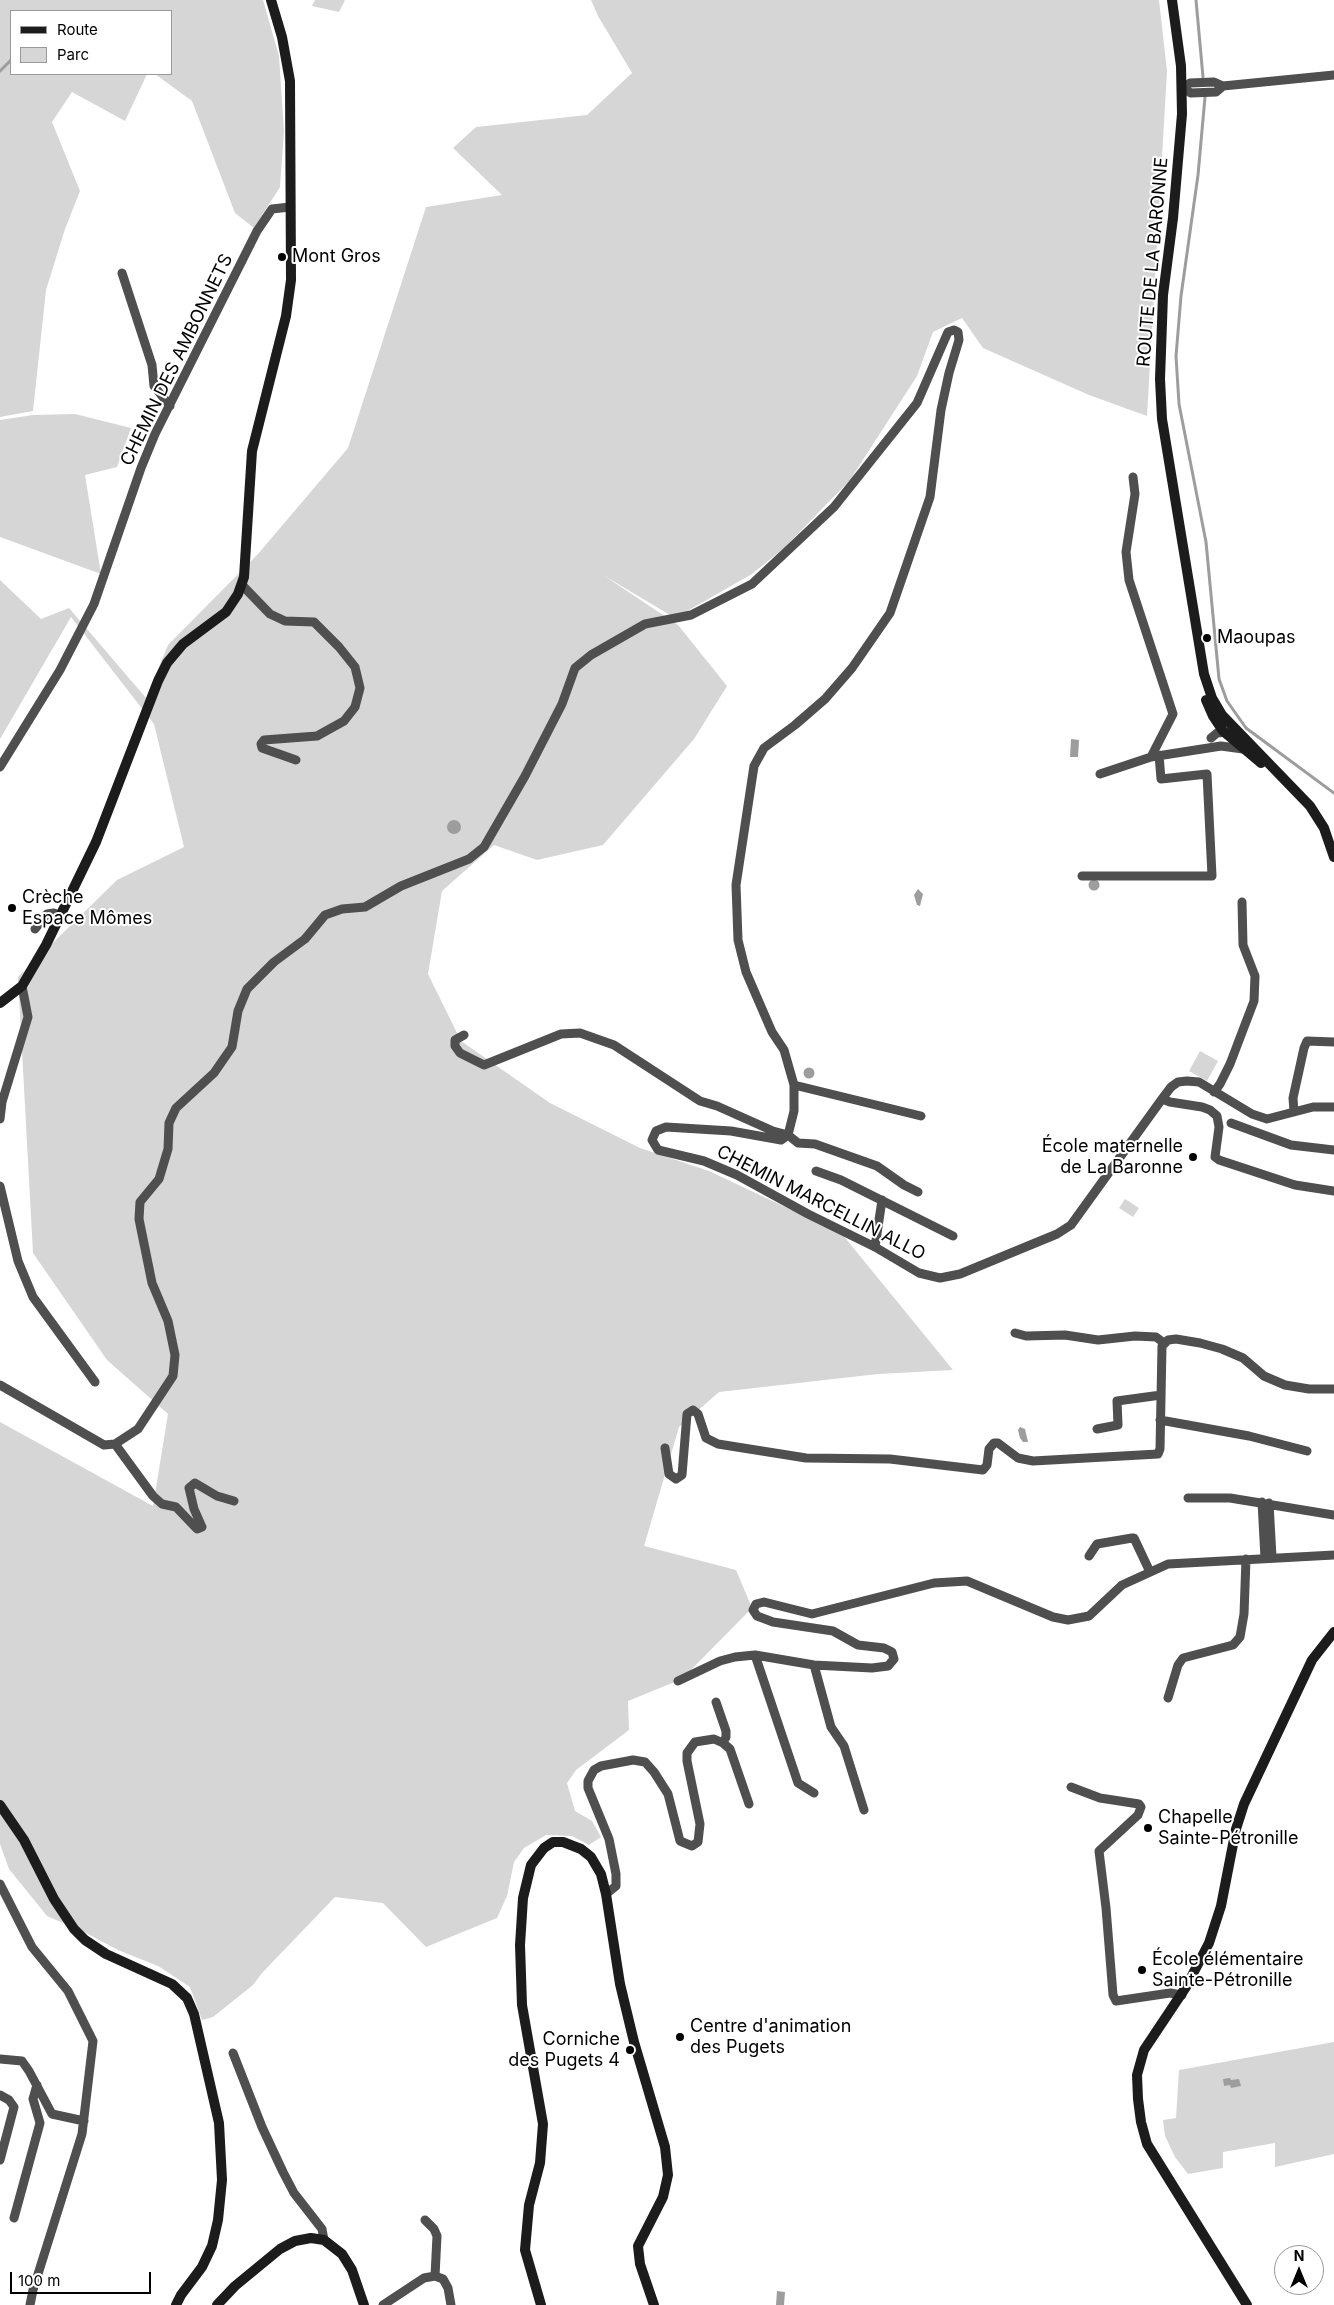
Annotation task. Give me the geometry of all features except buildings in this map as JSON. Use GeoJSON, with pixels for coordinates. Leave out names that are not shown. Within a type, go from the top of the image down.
{"type":"FeatureCollection","features":[{"type":"Feature","properties":{"kind":"main road"},"geometry":{"type":"LineString","coordinates":[[0,1003],[22,986],[35,967],[99,836],[158,681],[167,663],[183,644],[226,612],[242,586],[247,558],[249,481],[252,451],[290,295],[290,81],[282,37],[270,0]]}},
{"type":"Feature","properties":{"kind":"main road","name":"ROUTE DE LA BARONNE"},"geometry":{"type":"LineString","coordinates":[[1172,0],[1182,88],[1173,208],[1163,295],[1160,378],[1162,419],[1204,674],[1206,700],[1213,716],[1226,732],[1248,748],[1310,806],[1329,839],[1334,857]]}},
{"type":"Feature","properties":{"kind":"main road","name":"ROUTE DE LA BARONNE"},"geometry":{"type":"LineString","coordinates":[[1204,674],[1212,698],[1248,748]]}},
{"type":"Feature","properties":{"kind":"main road"},"geometry":{"type":"LineString","coordinates":[[1247,2305],[1159,2165],[1148,2144],[1141,2122],[1137,2083],[1144,2050],[1182,1995],[1197,1968],[1215,1927],[1224,1894],[1236,1829],[1244,1804],[1312,1660],[1334,1632]]}},
{"type":"Feature","properties":{"kind":"main road"},"geometry":{"type":"LineString","coordinates":[[0,1805],[24,1840],[54,1899],[74,1929],[85,1940],[106,1954],[172,1984],[184,1994],[194,2014],[219,2123],[222,2180],[218,2220],[212,2246],[205,2262],[176,2305]]}},
{"type":"Feature","properties":{"kind":"main road"},"geometry":{"type":"LineString","coordinates":[[541,2305],[525,2250],[529,2205],[540,2163],[543,2124],[520,1990],[520,1952],[524,1898],[531,1866],[537,1855],[553,1842],[563,1842],[581,1849],[591,1857],[601,1874],[606,1894],[620,1984],[665,2148],[668,2175],[664,2197],[638,2246],[640,2264],[654,2305]]}},
{"type":"Feature","properties":{"kind":"main road"},"geometry":{"type":"LineString","coordinates":[[216,2305],[280,2249],[302,2239],[312,2238],[327,2242],[342,2254],[352,2270],[364,2305]]}},
{"type":"Feature","properties":{"kind":"street"},"geometry":{"type":"LineString","coordinates":[[1182,88],[1191,93],[1216,92],[1223,86],[1334,75]]}},
{"type":"Feature","properties":{"kind":"street","name":"CHEMIN DES AMBONNETS"},"geometry":{"type":"LineString","coordinates":[[0,767],[60,670],[94,604],[141,468],[155,434],[266,215],[272,209],[290,206]]}},
{"type":"Feature","properties":{"kind":"street"},"geometry":{"type":"LineString","coordinates":[[122,274],[152,365],[154,386],[170,406]]}},
{"type":"Feature","properties":{"kind":"street"},"geometry":{"type":"LineString","coordinates":[[0,1385],[104,1445],[115,1444],[138,1430],[173,1376],[175,1355],[168,1320],[152,1283],[138,1219],[140,1202],[159,1179],[168,1149],[169,1123],[176,1108],[214,1073],[232,1047],[238,1011],[247,989],[274,962],[305,939],[325,915],[342,909],[365,907],[401,886],[469,859],[484,847],[525,776],[562,704],[575,668],[591,655],[645,624],[691,615],[752,584],[834,506],[918,403],[948,332],[958,332],[959,340],[941,410],[930,497],[890,613],[852,668],[825,700],[764,748],[754,766],[736,884],[738,940],[746,972],[772,1032],[784,1050],[794,1085],[794,1111],[788,1135]]}},
{"type":"Feature","properties":{"kind":"street"},"geometry":{"type":"LineString","coordinates":[[1082,876],[1212,876],[1208,774],[1161,779],[1155,756],[1173,714],[1128,580],[1126,552],[1135,494],[1133,476]]}},
{"type":"Feature","properties":{"kind":"street"},"geometry":{"type":"LineString","coordinates":[[242,586],[270,614],[285,621],[314,622],[339,647],[355,667],[360,688],[356,707],[344,720],[316,736],[264,740],[261,744],[262,748],[296,760]]}},
{"type":"Feature","properties":{"kind":"street"},"geometry":{"type":"LineString","coordinates":[[1211,738],[1213,716]]}},
{"type":"Feature","properties":{"kind":"street"},"geometry":{"type":"LineString","coordinates":[[1221,746],[1226,732],[1226,719]]}},
{"type":"Feature","properties":{"kind":"street"},"geometry":{"type":"LineString","coordinates":[[1198,749],[1211,738],[1226,732]]}},
{"type":"Feature","properties":{"kind":"street"},"geometry":{"type":"LineString","coordinates":[[1100,774],[1155,756],[1221,746],[1248,748]]}},
{"type":"Feature","properties":{"kind":"street"},"geometry":{"type":"LineString","coordinates":[[1214,1092],[1230,1064],[1254,1001],[1255,976],[1243,945],[1242,902]]}},
{"type":"Feature","properties":{"kind":"street"},"geometry":{"type":"LineString","coordinates":[[35,929],[47,914],[52,912],[60,916]]}},
{"type":"Feature","properties":{"kind":"street"},"geometry":{"type":"LineString","coordinates":[[0,1119],[2,1102],[28,1017],[22,986]]}},
{"type":"Feature","properties":{"kind":"street"},"geometry":{"type":"LineString","coordinates":[[464,1035],[456,1040],[455,1046],[460,1053],[484,1065],[561,1034],[580,1033],[614,1045],[700,1101],[717,1106],[773,1131],[788,1135],[798,1143],[815,1144],[876,1166],[918,1192]]}},
{"type":"Feature","properties":{"kind":"street"},"geometry":{"type":"LineString","coordinates":[[1294,1112],[1293,1098],[1304,1048],[1308,1042],[1334,1042]]}},
{"type":"Feature","properties":{"kind":"street","name":"CHEMIN MARCELLIN ALLO"},"geometry":{"type":"LineString","coordinates":[[788,1135],[781,1140],[731,1131],[666,1127],[656,1131],[652,1140],[658,1150],[704,1161],[875,1247],[919,1273],[940,1278],[960,1274],[1057,1234],[1071,1225],[1162,1099],[1171,1087],[1178,1082],[1199,1082],[1252,1114],[1267,1118],[1313,1107],[1334,1108]]}},
{"type":"Feature","properties":{"kind":"street"},"geometry":{"type":"LineString","coordinates":[[794,1085],[921,1116]]}},
{"type":"Feature","properties":{"kind":"street"},"geometry":{"type":"LineString","coordinates":[[1162,1099],[1202,1107],[1210,1110],[1217,1116],[1219,1127],[1215,1157],[1219,1160],[1295,1185],[1334,1190]]}},
{"type":"Feature","properties":{"kind":"street"},"geometry":{"type":"LineString","coordinates":[[1231,1123],[1291,1145],[1334,1150]]}},
{"type":"Feature","properties":{"kind":"street"},"geometry":{"type":"LineString","coordinates":[[816,1171],[841,1180],[953,1236]]}},
{"type":"Feature","properties":{"kind":"street"},"geometry":{"type":"LineString","coordinates":[[0,1186],[18,1261],[33,1297],[95,1382]]}},
{"type":"Feature","properties":{"kind":"street"},"geometry":{"type":"LineString","coordinates":[[875,1247],[882,1200]]}},
{"type":"Feature","properties":{"kind":"street"},"geometry":{"type":"LineString","coordinates":[[1015,1334],[1026,1336],[1065,1335],[1098,1340],[1135,1336],[1156,1337],[1164,1343]]}},
{"type":"Feature","properties":{"kind":"street"},"geometry":{"type":"LineString","coordinates":[[1164,1343],[1176,1339],[1200,1343],[1242,1358],[1264,1376],[1285,1385],[1309,1389],[1334,1389]]}},
{"type":"Feature","properties":{"kind":"street"},"geometry":{"type":"LineString","coordinates":[[665,1448],[669,1474],[676,1479],[682,1475],[687,1414],[693,1410],[698,1414],[706,1438],[718,1444],[806,1458],[890,1459],[983,1470],[987,1465],[990,1448],[994,1443],[998,1443],[1018,1458],[1033,1461],[1158,1454],[1160,1449],[1162,1346],[1164,1343]]}},
{"type":"Feature","properties":{"kind":"street"},"geometry":{"type":"LineString","coordinates":[[1097,1428],[1118,1425],[1117,1401],[1161,1395]]}},
{"type":"Feature","properties":{"kind":"street"},"geometry":{"type":"LineString","coordinates":[[1160,1420],[1249,1436],[1308,1451]]}},
{"type":"Feature","properties":{"kind":"street"},"geometry":{"type":"LineString","coordinates":[[115,1444],[153,1496],[162,1504],[176,1507],[197,1529],[202,1527],[194,1509],[189,1488],[195,1483],[217,1496],[234,1501]]}},
{"type":"Feature","properties":{"kind":"street"},"geometry":{"type":"LineString","coordinates":[[1188,1498],[1230,1498],[1334,1515]]}},
{"type":"Feature","properties":{"kind":"street"},"geometry":{"type":"LineString","coordinates":[[1265,1503],[1268,1558]]}},
{"type":"Feature","properties":{"kind":"street"},"geometry":{"type":"LineString","coordinates":[[1089,1556],[1097,1544],[1134,1538],[1150,1572]]}},
{"type":"Feature","properties":{"kind":"street"},"geometry":{"type":"LineString","coordinates":[[678,1682],[720,1661],[755,1655],[814,1665],[872,1668],[888,1666],[894,1659],[892,1652],[884,1648],[858,1645],[833,1631],[773,1622],[757,1616],[753,1610],[756,1604],[764,1602],[812,1614],[934,1583],[966,1581],[1053,1617],[1068,1620],[1089,1616],[1122,1585],[1168,1564],[1334,1555]]}},
{"type":"Feature","properties":{"kind":"street"},"geometry":{"type":"LineString","coordinates":[[1168,1698],[1178,1665],[1183,1658],[1233,1645],[1240,1637],[1244,1614],[1246,1559]]}},
{"type":"Feature","properties":{"kind":"street"},"geometry":{"type":"LineString","coordinates":[[755,1655],[798,1783],[814,1793]]}},
{"type":"Feature","properties":{"kind":"street"},"geometry":{"type":"LineString","coordinates":[[814,1665],[831,1727],[844,1746],[864,1810]]}},
{"type":"Feature","properties":{"kind":"street"},"geometry":{"type":"LineString","coordinates":[[716,1702],[726,1731],[723,1743]]}},
{"type":"Feature","properties":{"kind":"street"},"geometry":{"type":"LineString","coordinates":[[606,1894],[616,1886],[614,1855],[588,1788],[590,1775],[601,1766],[633,1760],[645,1762],[668,1794],[680,1841],[692,1846],[698,1842],[700,1824],[687,1761],[687,1753],[690,1746],[702,1740],[714,1739],[730,1749],[749,1804]]}},
{"type":"Feature","properties":{"kind":"street"},"geometry":{"type":"LineString","coordinates":[[1071,1786],[1100,1798],[1139,1804],[1141,1807],[1138,1815],[1099,1851],[1113,1995],[1116,2000],[1170,1993],[1182,1995]]}},
{"type":"Feature","properties":{"kind":"street"},"geometry":{"type":"LineString","coordinates":[[0,1884],[32,1947],[68,1991],[93,2041],[84,2121],[30,2305]]}},
{"type":"Feature","properties":{"kind":"street"},"geometry":{"type":"LineString","coordinates":[[233,2053],[262,2128],[283,2172],[294,2193],[322,2229],[327,2242]]}},
{"type":"Feature","properties":{"kind":"street"},"geometry":{"type":"LineString","coordinates":[[0,2059],[22,2061],[52,2114],[84,2121]]}},
{"type":"Feature","properties":{"kind":"street"},"geometry":{"type":"LineString","coordinates":[[14,2218],[40,2123],[33,2099],[36,2085]]}},
{"type":"Feature","properties":{"kind":"street"},"geometry":{"type":"LineString","coordinates":[[0,2095],[9,2100],[14,2107],[0,2160]]}},
{"type":"Feature","properties":{"kind":"street"},"geometry":{"type":"LineString","coordinates":[[425,2220],[434,2229],[437,2236],[435,2276]]}},
{"type":"Feature","properties":{"kind":"street"},"geometry":{"type":"LineString","coordinates":[[383,2305],[399,2301],[424,2278],[435,2276],[442,2279],[448,2288],[451,2305]]}},
{"type":"Feature","properties":{"kind":"green space"},"geometry":{"type":"Polygon","coordinates":[[[0,0],[263,0],[279,56],[284,131],[280,187],[254,228],[235,213],[192,101],[156,75],[172,75],[172,10],[10,10],[10,75],[147,75],[125,121],[72,92],[52,122],[80,191],[65,229],[46,290],[33,411],[0,417],[0,0]]]}},
{"type":"Feature","properties":{"kind":"green space"},"geometry":{"type":"Polygon","coordinates":[[[315,0],[345,0],[339,12],[312,6],[315,0]]]}},
{"type":"Feature","properties":{"kind":"green space"},"geometry":{"type":"Polygon","coordinates":[[[591,0],[1159,0],[1167,71],[1147,416],[1089,395],[983,348],[962,318],[933,332],[917,376],[850,480],[784,548],[752,574],[675,618],[603,575],[678,625],[727,686],[694,739],[603,845],[537,860],[494,845],[442,891],[428,974],[461,1041],[550,1103],[640,1148],[709,1171],[842,1234],[953,1370],[878,1374],[719,1392],[679,1427],[644,1546],[736,1570],[752,1608],[682,1679],[628,1701],[629,1730],[576,1770],[567,1783],[575,1811],[592,1821],[601,1837],[589,1845],[572,1836],[546,1835],[524,1848],[514,1862],[507,1896],[497,1918],[426,1947],[383,1903],[335,1897],[262,1973],[253,1985],[213,2017],[202,2020],[190,1987],[158,1966],[118,1950],[86,1933],[47,1916],[9,1869],[0,1844],[0,1422],[153,1506],[168,1414],[107,1360],[33,1253],[18,977],[117,880],[184,847],[154,724],[71,617],[0,739],[0,580],[41,619],[69,608],[146,698],[168,645],[258,554],[348,448],[426,207],[502,195],[453,148],[476,127],[587,115],[632,73],[598,16],[591,0]]]}},
{"type":"Feature","properties":{"kind":"green space"},"geometry":{"type":"Polygon","coordinates":[[[75,414],[131,428],[117,467],[85,475],[101,574],[0,537],[0,420],[33,415],[75,414]]]}},
{"type":"Feature","properties":{"kind":"green space"},"geometry":{"type":"Polygon","coordinates":[[[1200,1051],[1218,1061],[1207,1081],[1189,1071],[1200,1051]]]}},
{"type":"Feature","properties":{"kind":"green space"},"geometry":{"type":"Polygon","coordinates":[[[1125,1199],[1139,1208],[1133,1217],[1119,1208],[1125,1199]]]}},
{"type":"Feature","properties":{"kind":"green space"},"geometry":{"type":"Polygon","coordinates":[[[1334,2042],[1334,2154],[1275,2167],[1275,2143],[1223,2152],[1223,2168],[1188,2174],[1175,2157],[1165,2136],[1163,2120],[1176,2118],[1179,2070],[1334,2042]]]}},
{"type":"Feature","properties":{"kind":"shaded area"},"geometry":{"type":"Polygon","coordinates":[[[1071,739],[1079,740],[1078,757],[1070,757],[1071,739]]]}},
{"type":"Feature","properties":{"kind":"shaded area"},"geometry":{"type":"Polygon","coordinates":[[[454,820],[459,822],[461,827],[459,832],[454,834],[449,832],[447,827],[449,822],[454,820]]]}},
{"type":"Feature","properties":{"kind":"shaded area"},"geometry":{"type":"Polygon","coordinates":[[[1094,879],[1100,885],[1094,891],[1088,885],[1094,879]]]}},
{"type":"Feature","properties":{"kind":"shaded area"},"geometry":{"type":"Polygon","coordinates":[[[918,889],[923,894],[920,906],[917,905],[914,895],[918,889]]]}},
{"type":"Feature","properties":{"kind":"shaded area"},"geometry":{"type":"Polygon","coordinates":[[[809,1067],[815,1073],[809,1079],[803,1073],[809,1067]]]}},
{"type":"Feature","properties":{"kind":"shaded area"},"geometry":{"type":"Polygon","coordinates":[[[1020,1427],[1025,1429],[1028,1442],[1023,1442],[1020,1438],[1018,1430],[1020,1427]]]}},
{"type":"Feature","properties":{"kind":"shaded area"},"geometry":{"type":"Polygon","coordinates":[[[1230,2078],[1231,2080],[1239,2079],[1241,2086],[1231,2088],[1230,2085],[1224,2086],[1223,2079],[1230,2078]]]}},
{"type":"Feature","properties":{"kind":"shaded area"},"geometry":{"type":"Polygon","coordinates":[[[777,2291],[785,2292],[784,2305],[776,2305],[777,2291]]]}},
{"type":"Feature","properties":{"kind":"waterway"},"geometry":{"type":"LineString","coordinates":[[1196,0],[1203,77]]}},
{"type":"Feature","properties":{"kind":"waterway"},"geometry":{"type":"LineString","coordinates":[[0,71],[10,61]]}},
{"type":"Feature","properties":{"kind":"waterway"},"geometry":{"type":"LineString","coordinates":[[1205,97],[1198,175],[1181,296],[1176,356],[1179,404],[1206,542],[1219,679],[1227,701],[1246,728],[1334,793]]}},
{"type":"Feature","properties":{"kind":"place","name":"Mont Gros"},"geometry":{"type":"Point","coordinates":[282,257]}},
{"type":"Feature","properties":{"kind":"place","name":"Maoupas"},"geometry":{"type":"Point","coordinates":[1207,638]}},
{"type":"Feature","properties":{"kind":"place","name":"Crèche Espace Mômes"},"geometry":{"type":"Point","coordinates":[12,908]}},
{"type":"Feature","properties":{"kind":"place","name":"École maternelle de La Baronne"},"geometry":{"type":"Point","coordinates":[1193,1157]}},
{"type":"Feature","properties":{"kind":"place","name":"Chapelle Sainte-Pétronille"},"geometry":{"type":"Point","coordinates":[1148,1828]}},
{"type":"Feature","properties":{"kind":"place","name":"École élémentaire Sainte-Pétronille"},"geometry":{"type":"Point","coordinates":[1142,1970]}},
{"type":"Feature","properties":{"kind":"place","name":"Centre d'animation des Pugets"},"geometry":{"type":"Point","coordinates":[680,2037]}},
{"type":"Feature","properties":{"kind":"place","name":"Corniche des Pugets 4"},"geometry":{"type":"Point","coordinates":[630,2050]}}]}
